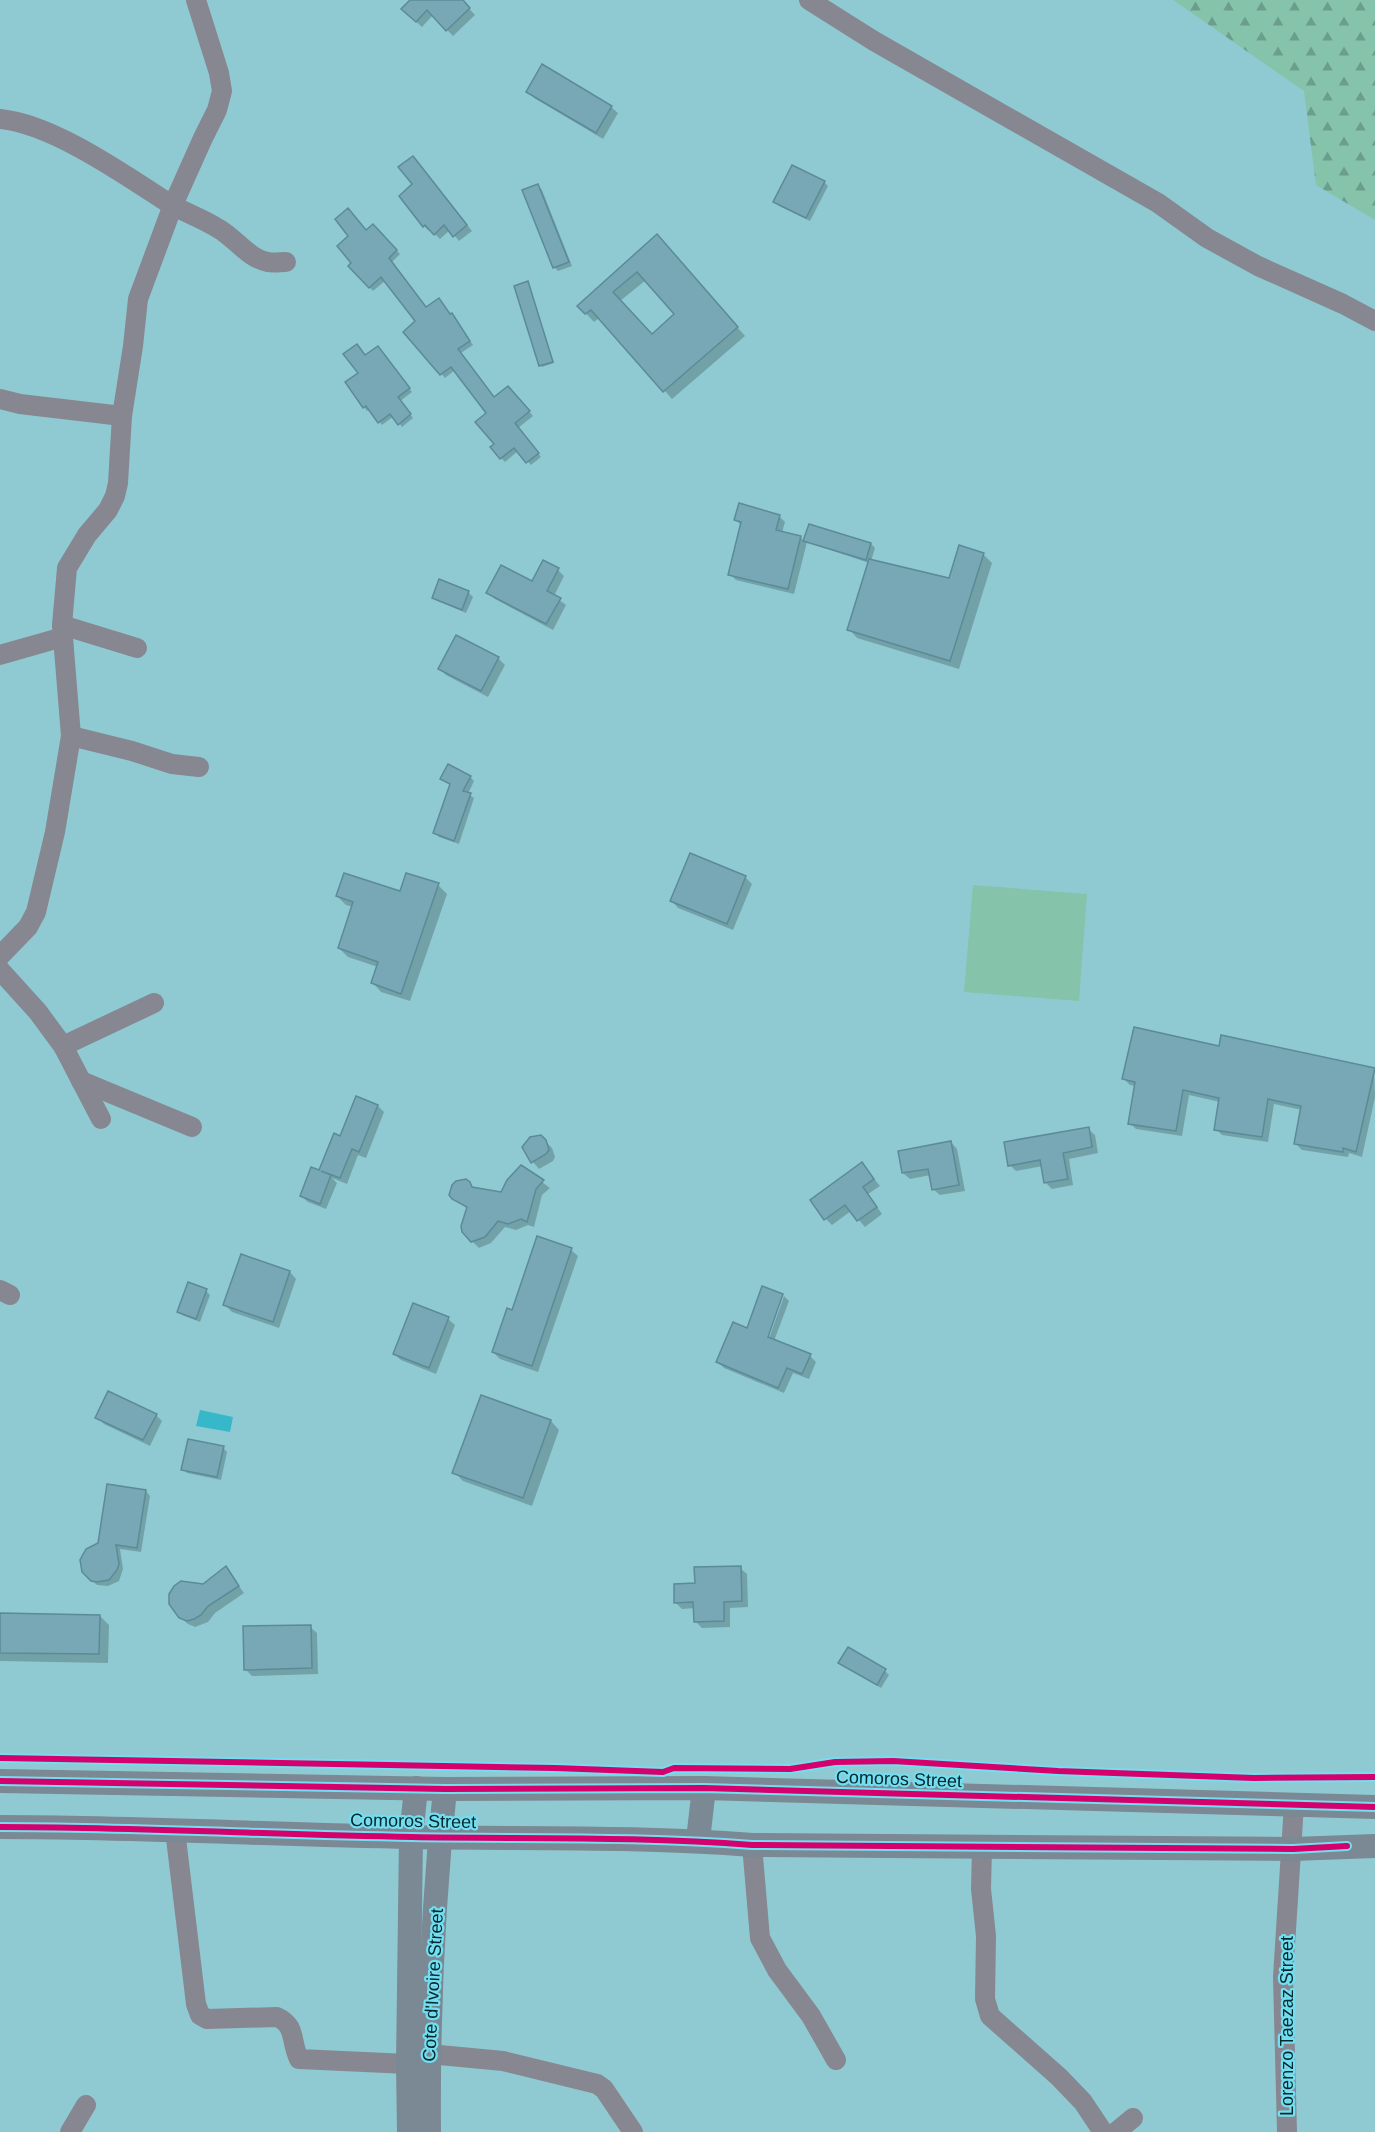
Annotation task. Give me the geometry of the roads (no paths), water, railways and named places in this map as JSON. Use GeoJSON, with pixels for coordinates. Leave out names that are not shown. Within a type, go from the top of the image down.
{"type":"FeatureCollection","features":[{"type":"Feature","properties":{"kind":"main road","name":"Comoros Street"},"geometry":{"type":"LineString","coordinates":[[0,1781],[445,1789],[704,1788],[1375,1807]]}},
{"type":"Feature","properties":{"kind":"main road","name":"Cote d'Ivoire Street"},"geometry":{"type":"LineString","coordinates":[[416,1788],[411,1837],[418,2059],[429,2132]]}},
{"type":"Feature","properties":{"kind":"main road"},"geometry":{"type":"LineString","coordinates":[[698,1840],[704,1788]]}},
{"type":"Feature","properties":{"kind":"main road","name":"Cote d'Ivoire Street"},"geometry":{"type":"LineString","coordinates":[[409,2132],[445,1789]]}},
{"type":"Feature","properties":{"kind":"main road","name":"Comoros Street"},"geometry":{"type":"LineString","coordinates":[[0,1827],[411,1837],[698,1840],[752,1845],[1293,1849],[1375,1846]]}},
{"type":"Feature","properties":{"kind":"main road"},"geometry":{"type":"LineString","coordinates":[[1347,1846],[1375,1858]]}},
{"type":"Feature","properties":{"kind":"street"},"geometry":{"type":"LineString","coordinates":[[0,956],[28,927],[36,912],[55,831],[71,736],[62,631],[67,568],[87,535],[108,510],[115,496],[118,483],[122,416],[138,299],[173,205],[202,138],[217,110],[222,91],[219,73],[196,0]]}},
{"type":"Feature","properties":{"kind":"street"},"geometry":{"type":"LineString","coordinates":[[809,0],[874,41],[1158,203],[1207,238],[1258,266],[1375,321]]}},
{"type":"Feature","properties":{"kind":"street"},"geometry":{"type":"LineString","coordinates":[[0,119],[16,121],[61,139],[173,205],[219,229],[256,258],[267,262],[286,262]]}},
{"type":"Feature","properties":{"kind":"street"},"geometry":{"type":"LineString","coordinates":[[0,399],[20,404],[122,416]]}},
{"type":"Feature","properties":{"kind":"street"},"geometry":{"type":"LineString","coordinates":[[0,656],[62,631],[137,648]]}},
{"type":"Feature","properties":{"kind":"street"},"geometry":{"type":"LineString","coordinates":[[71,736],[132,751],[172,764],[199,767]]}},
{"type":"Feature","properties":{"kind":"street"},"geometry":{"type":"LineString","coordinates":[[0,970],[38,1012],[63,1046],[101,1119]]}},
{"type":"Feature","properties":{"kind":"street"},"geometry":{"type":"LineString","coordinates":[[63,1046],[154,1003]]}},
{"type":"Feature","properties":{"kind":"street"},"geometry":{"type":"LineString","coordinates":[[81,1081],[192,1127]]}},
{"type":"Feature","properties":{"kind":"street","name":"Lorenzo Taezaz Street"},"geometry":{"type":"LineString","coordinates":[[1287,2132],[1283,1977],[1293,1849],[1294,1804]]}},
{"type":"Feature","properties":{"kind":"street"},"geometry":{"type":"LineString","coordinates":[[175,1830],[196,2004],[200,2015],[207,2019],[277,2017],[286,2021],[291,2030],[299,2059],[503,2061],[597,2084],[604,2090],[633,2132]]}},
{"type":"Feature","properties":{"kind":"street"},"geometry":{"type":"LineString","coordinates":[[752,1845],[760,1938],[777,1970],[811,2016],[836,2060]]}},
{"type":"Feature","properties":{"kind":"street"},"geometry":{"type":"LineString","coordinates":[[982,1847],[981,1888],[986,1935],[986,1999],[990,2016],[1059,2077],[1083,2102],[1104,2132]]}},
{"type":"Feature","properties":{"kind":"street"},"geometry":{"type":"LineString","coordinates":[[70,2132],[86,2105]]}},
{"type":"Feature","properties":{"kind":"street"},"geometry":{"type":"LineString","coordinates":[[1116,2132],[1133,2118]]}},
{"type":"Feature","properties":{"kind":"water"},"geometry":{"type":"Polygon","coordinates":[[[200,1410],[233,1417],[230,1432],[196,1426],[200,1410]]]}}]}
